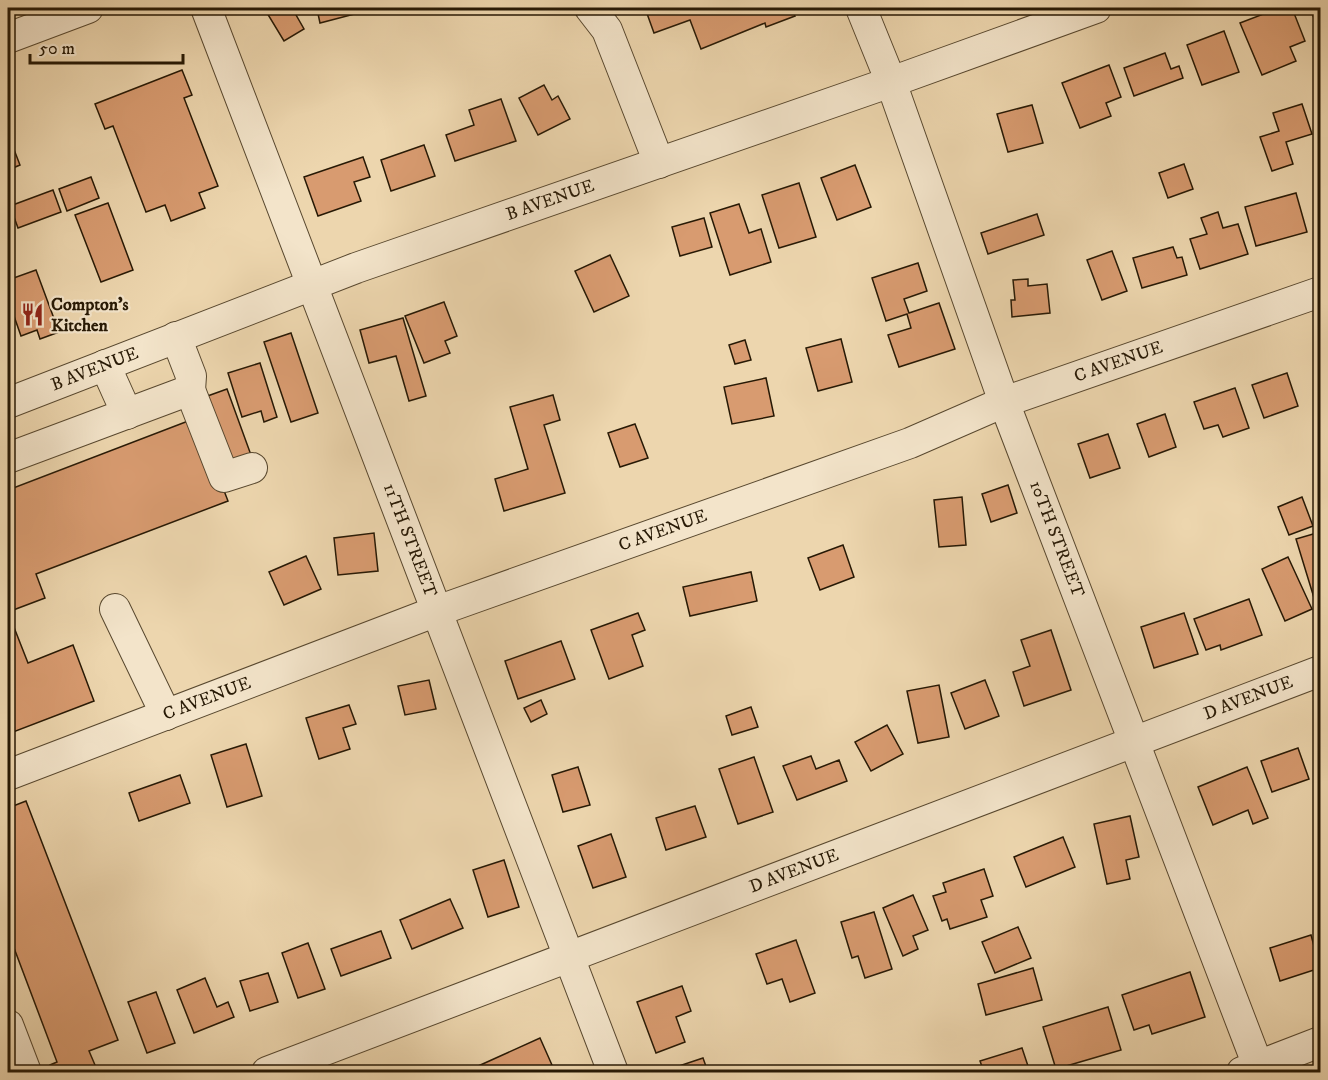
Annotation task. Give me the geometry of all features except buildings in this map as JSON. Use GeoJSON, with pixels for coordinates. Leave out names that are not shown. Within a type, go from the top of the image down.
{"type":"FeatureCollection","features":[{"type":"Feature","properties":{"kind":"street"},"geometry":{"type":"LineString","coordinates":[[8,38],[88,8]]}},
{"type":"Feature","properties":{"kind":"street","name":"11TH STREET"},"geometry":{"type":"LineString","coordinates":[[206,8],[613,1072]]}},
{"type":"Feature","properties":{"kind":"street"},"geometry":{"type":"LineString","coordinates":[[590,8],[607,30],[659,163]]}},
{"type":"Feature","properties":{"kind":"street","name":"10TH STREET"},"geometry":{"type":"LineString","coordinates":[[861,8],[891,82],[1004,402],[1134,743],[1250,1069]]}},
{"type":"Feature","properties":{"kind":"street","name":"B AVENUE"},"geometry":{"type":"LineString","coordinates":[[8,404],[312,285],[1096,8]]}},
{"type":"Feature","properties":{"kind":"street","name":"C AVENUE"},"geometry":{"type":"LineString","coordinates":[[8,775],[437,611],[910,443],[1004,402],[1320,292]]}},
{"type":"Feature","properties":{"kind":"street"},"geometry":{"type":"LineString","coordinates":[[176,337],[191,376],[190,390],[224,477],[252,468]]}},
{"type":"Feature","properties":{"kind":"street"},"geometry":{"type":"LineString","coordinates":[[105,365],[127,414]]}},
{"type":"Feature","properties":{"kind":"street"},"geometry":{"type":"LineString","coordinates":[[8,458],[190,390]]}},
{"type":"Feature","properties":{"kind":"street"},"geometry":{"type":"LineString","coordinates":[[115,609],[166,715]]}},
{"type":"Feature","properties":{"kind":"street","name":"D AVENUE"},"geometry":{"type":"LineString","coordinates":[[267,1072],[1320,671]]}},
{"type":"Feature","properties":{"kind":"street"},"geometry":{"type":"LineString","coordinates":[[8,1025],[26,1072]]}},
{"type":"Feature","properties":{"kind":"street"},"geometry":{"type":"LineString","coordinates":[[1250,1069],[1320,1042]]}},
{"type":"Feature","properties":{"kind":"place","name":"Compton's Kitchen"},"geometry":{"type":"Point","coordinates":[33,315]}}]}
